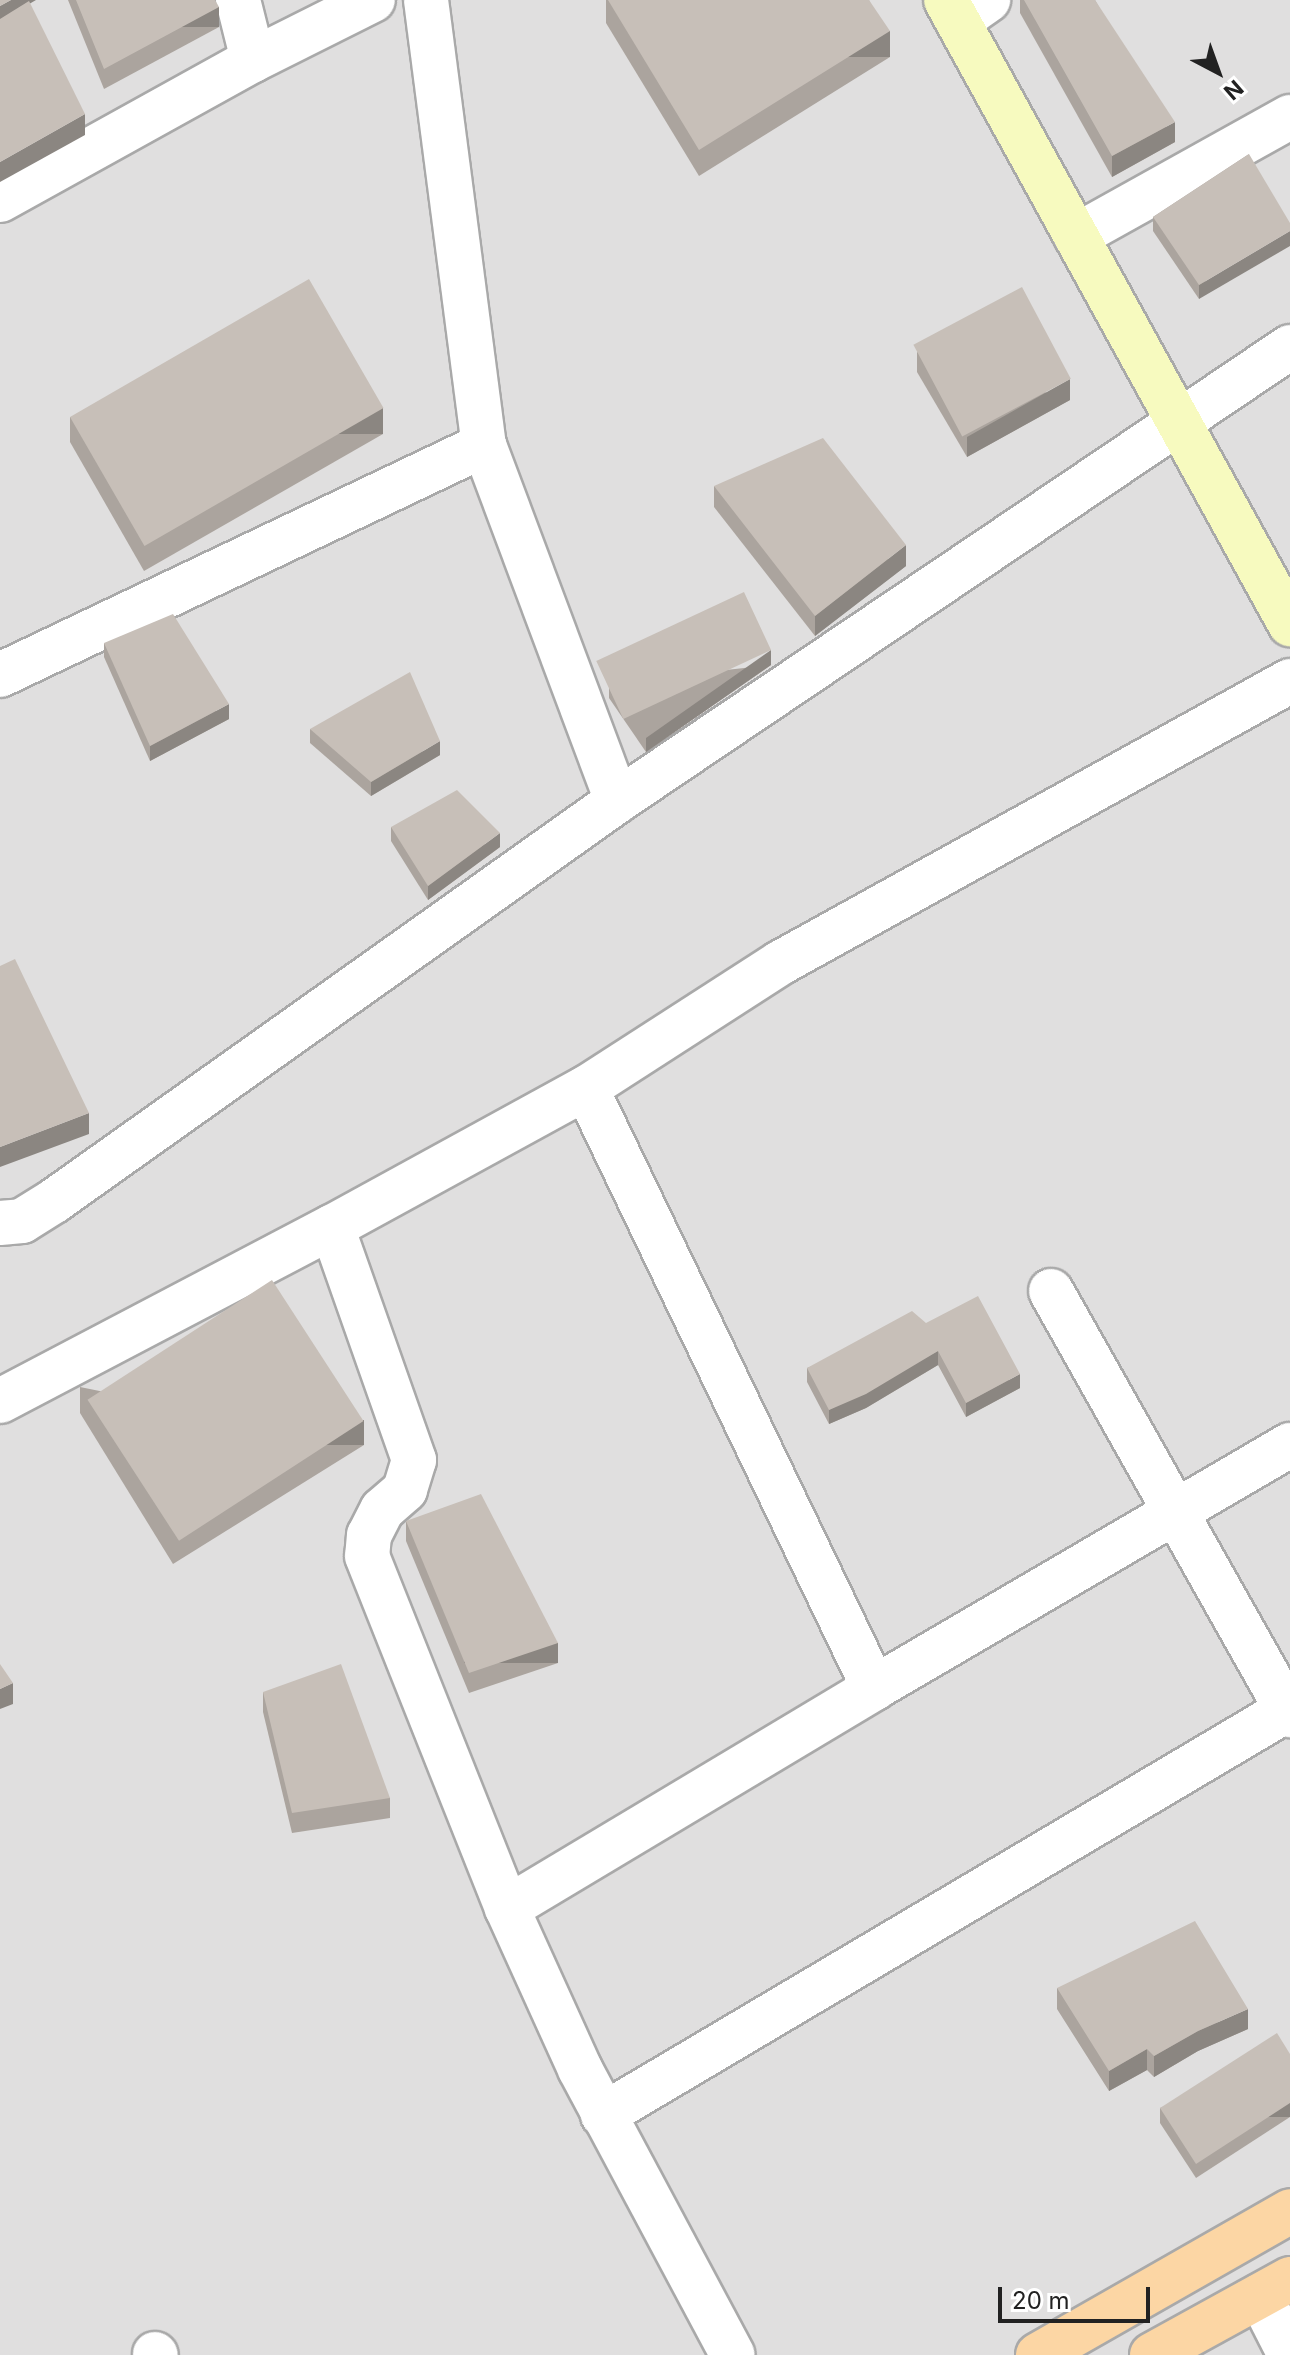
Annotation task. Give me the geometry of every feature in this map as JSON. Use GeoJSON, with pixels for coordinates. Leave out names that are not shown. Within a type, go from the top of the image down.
{"type":"FeatureCollection","features":[{"type":"Feature","properties":{"kind":"main road"},"geometry":{"type":"LineString","coordinates":[[1038,2355],[1290,2211]]}},
{"type":"Feature","properties":{"kind":"main road"},"geometry":{"type":"LineString","coordinates":[[1152,2355],[1275,2287]]}},
{"type":"Feature","properties":{"kind":"street"},"geometry":{"type":"LineString","coordinates":[[238,0],[253,60]]}},
{"type":"Feature","properties":{"kind":"street"},"geometry":{"type":"LineString","coordinates":[[0,200],[253,60],[373,0]]}},
{"type":"Feature","properties":{"kind":"street"},"geometry":{"type":"LineString","coordinates":[[426,0],[484,445],[617,801]]}},
{"type":"Feature","properties":{"kind":"street"},"geometry":{"type":"LineString","coordinates":[[964,7],[1076,236],[1290,624]]}},
{"type":"Feature","properties":{"kind":"street"},"geometry":{"type":"LineString","coordinates":[[1076,236],[1290,117]]}},
{"type":"Feature","properties":{"kind":"street"},"geometry":{"type":"LineString","coordinates":[[0,1223],[22,1221],[54,1201],[617,801],[1290,347]]}},
{"type":"Feature","properties":{"kind":"street"},"geometry":{"type":"LineString","coordinates":[[0,675],[484,445]]}},
{"type":"Feature","properties":{"kind":"street"},"geometry":{"type":"LineString","coordinates":[[0,1401],[332,1227],[586,1088],[780,963],[1290,681]]}},
{"type":"Feature","properties":{"kind":"street"},"geometry":{"type":"LineString","coordinates":[[586,1088],[874,1688]]}},
{"type":"Feature","properties":{"kind":"street"},"geometry":{"type":"LineString","coordinates":[[332,1227],[414,1460],[405,1490],[382,1510],[369,1535],[367,1556],[507,1908],[603,2115],[733,2355]]}},
{"type":"Feature","properties":{"kind":"street"},"geometry":{"type":"LineString","coordinates":[[603,2115],[1289,1711],[1051,1291]]}},
{"type":"Feature","properties":{"kind":"street"},"geometry":{"type":"LineString","coordinates":[[507,1908],[1175,1510],[1290,1445]]}},
{"type":"Feature","properties":{"kind":"street"},"geometry":{"type":"LineString","coordinates":[[1275,2287],[1290,2355]]}},
{"type":"Feature","properties":{"kind":"shaded area"},"geometry":{"type":"Polygon","coordinates":[[[0,0],[1290,0],[1290,2355],[0,2355],[0,0]]]}},
{"type":"Feature","properties":{"kind":"building"},"geometry":{"type":"Polygon","coordinates":[[[76,0],[215,0],[219,7],[104,69],[76,0]]]}},
{"type":"Feature","properties":{"kind":"building"},"geometry":{"type":"Polygon","coordinates":[[[608,0],[869,0],[890,31],[699,150],[608,0]]]}},
{"type":"Feature","properties":{"kind":"building"},"geometry":{"type":"Polygon","coordinates":[[[1024,0],[1095,0],[1175,122],[1112,156],[1024,0]]]}},
{"type":"Feature","properties":{"kind":"building"},"geometry":{"type":"Polygon","coordinates":[[[29,1],[85,114],[0,162],[0,19],[29,1]]]}},
{"type":"Feature","properties":{"kind":"building"},"geometry":{"type":"Polygon","coordinates":[[[1249,154],[1290,223],[1290,231],[1199,285],[1153,217],[1249,154]]]}},
{"type":"Feature","properties":{"kind":"building"},"geometry":{"type":"Polygon","coordinates":[[[309,279],[384,408],[144,546],[70,417],[309,279]]]}},
{"type":"Feature","properties":{"kind":"building"},"geometry":{"type":"Polygon","coordinates":[[[1022,287],[1071,379],[962,437],[913,345],[1022,287]]]}},
{"type":"Feature","properties":{"kind":"building"},"geometry":{"type":"Polygon","coordinates":[[[823,438],[906,545],[815,616],[714,486],[823,438]]]}},
{"type":"Feature","properties":{"kind":"building"},"geometry":{"type":"Polygon","coordinates":[[[744,592],[771,650],[623,719],[596,661],[744,592]]]}},
{"type":"Feature","properties":{"kind":"building"},"geometry":{"type":"Polygon","coordinates":[[[173,614],[229,704],[150,746],[104,643],[173,614]]]}},
{"type":"Feature","properties":{"kind":"building"},"geometry":{"type":"Polygon","coordinates":[[[410,672],[440,741],[371,782],[310,729],[410,672]]]}},
{"type":"Feature","properties":{"kind":"building"},"geometry":{"type":"Polygon","coordinates":[[[457,790],[500,833],[428,886],[391,827],[457,790]]]}},
{"type":"Feature","properties":{"kind":"building"},"geometry":{"type":"Polygon","coordinates":[[[15,959],[89,1113],[0,1147],[0,966],[15,959]]]}},
{"type":"Feature","properties":{"kind":"building"},"geometry":{"type":"Polygon","coordinates":[[[272,1280],[363,1421],[179,1541],[87,1400],[272,1280]]]}},
{"type":"Feature","properties":{"kind":"building"},"geometry":{"type":"Polygon","coordinates":[[[978,1296],[1020,1374],[966,1403],[938,1351],[866,1394],[829,1410],[807,1368],[912,1311],[926,1323],[978,1296]]]}},
{"type":"Feature","properties":{"kind":"building"},"geometry":{"type":"Polygon","coordinates":[[[481,1494],[558,1643],[469,1673],[406,1521],[481,1494]]]}},
{"type":"Feature","properties":{"kind":"building"},"geometry":{"type":"Polygon","coordinates":[[[0,1664],[13,1683],[0,1689],[0,1664]]]}},
{"type":"Feature","properties":{"kind":"building"},"geometry":{"type":"Polygon","coordinates":[[[341,1664],[390,1798],[292,1813],[263,1692],[341,1664]]]}},
{"type":"Feature","properties":{"kind":"building"},"geometry":{"type":"Polygon","coordinates":[[[1195,1921],[1248,2009],[1198,2031],[1154,2056],[1147,2049],[1109,2071],[1057,1988],[1195,1921]]]}},
{"type":"Feature","properties":{"kind":"building"},"geometry":{"type":"Polygon","coordinates":[[[1277,2033],[1290,2054],[1290,2103],[1196,2164],[1160,2108],[1277,2033]]]}}]}
